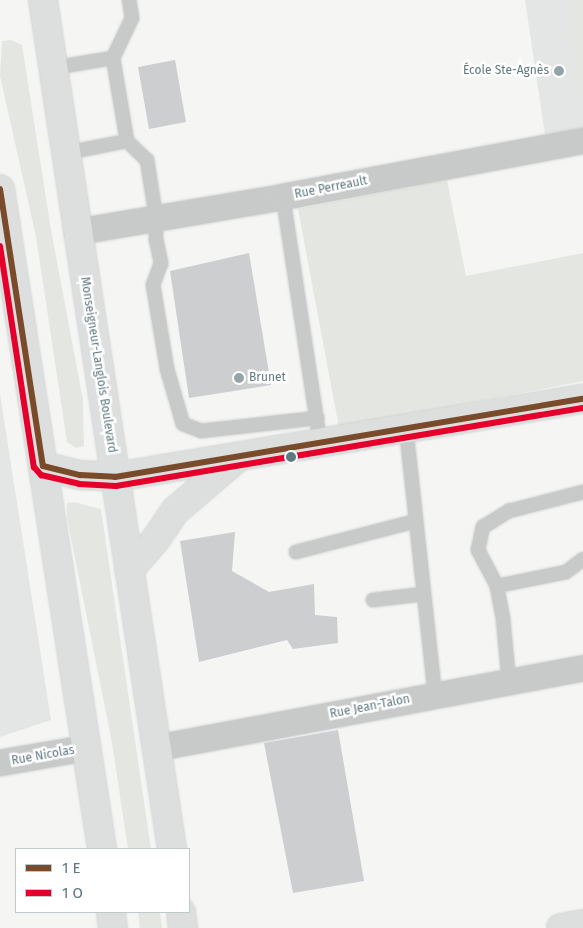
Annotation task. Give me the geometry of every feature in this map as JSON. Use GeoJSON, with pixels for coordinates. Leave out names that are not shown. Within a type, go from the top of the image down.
{"type":"FeatureCollection","features":[{"type":"Feature","properties":{"kind":"main road","name":"Monseigneur-Langlois Boulevard"},"geometry":{"type":"LineString","coordinates":[[43,0],[172,848]]}},
{"type":"Feature","properties":{"kind":"main road"},"geometry":{"type":"LineString","coordinates":[[0,189],[102,848]]}},
{"type":"Feature","properties":{"kind":"main road"},"geometry":{"type":"LineString","coordinates":[[43,466],[80,475],[115,477],[237,458],[318,430],[406,428],[583,399]]}},
{"type":"Feature","properties":{"kind":"main road"},"geometry":{"type":"LineString","coordinates":[[130,570],[156,540],[175,511],[237,458]]}},
{"type":"Feature","properties":{"kind":"main road"},"geometry":{"type":"LineString","coordinates":[[111,913],[113,928]]}},
{"type":"Feature","properties":{"kind":"main road"},"geometry":{"type":"LineString","coordinates":[[181,913],[183,928]]}},
{"type":"Feature","properties":{"kind":"main road"},"geometry":{"type":"LineString","coordinates":[[561,928],[583,924]]}},
{"type":"Feature","properties":{"kind":"street","name":"Rue Perreault"},"geometry":{"type":"LineString","coordinates":[[78,232],[156,217],[283,197],[583,141]]}},
{"type":"Feature","properties":{"kind":"street","name":"Rue Jean-Talon"},"geometry":{"type":"LineString","coordinates":[[157,748],[583,668]]}},
{"type":"Feature","properties":{"kind":"street","name":"Rue Nicolas"},"geometry":{"type":"LineString","coordinates":[[0,763],[87,748]]}},
{"type":"Feature","properties":{"kind":"lane"},"geometry":{"type":"LineString","coordinates":[[129,0],[132,18],[113,58],[127,141],[147,160],[156,217],[156,239],[161,263],[153,285],[168,369],[183,424],[200,431],[318,430],[283,197]]}},
{"type":"Feature","properties":{"kind":"lane"},"geometry":{"type":"LineString","coordinates":[[53,68],[113,58]]}},
{"type":"Feature","properties":{"kind":"lane"},"geometry":{"type":"LineString","coordinates":[[65,152],[127,141]]}},
{"type":"Feature","properties":{"kind":"lane"},"geometry":{"type":"LineString","coordinates":[[406,428],[435,695]]}},
{"type":"Feature","properties":{"kind":"lane"},"geometry":{"type":"LineString","coordinates":[[508,682],[503,618],[497,586],[478,550],[483,527],[509,511],[583,492]]}},
{"type":"Feature","properties":{"kind":"lane"},"geometry":{"type":"LineString","coordinates":[[296,552],[416,521]]}},
{"type":"Feature","properties":{"kind":"lane"},"geometry":{"type":"LineString","coordinates":[[566,572],[583,559]]}},
{"type":"Feature","properties":{"kind":"lane"},"geometry":{"type":"LineString","coordinates":[[497,586],[583,569]]}},
{"type":"Feature","properties":{"kind":"lane"},"geometry":{"type":"LineString","coordinates":[[374,600],[424,594]]}},
{"type":"Feature","properties":{"kind":"shaded area","name":"École Ste-Agnès"},"geometry":{"type":"Polygon","coordinates":[[[525,0],[583,0],[583,141],[547,148],[525,0]]]}},
{"type":"Feature","properties":{"kind":"shaded area"},"geometry":{"type":"Polygon","coordinates":[[[566,0],[583,0],[583,105],[566,0]]]}},
{"type":"Feature","properties":{"kind":"shaded area"},"geometry":{"type":"Polygon","coordinates":[[[11,40],[22,45],[51,230],[83,400],[84,446],[76,448],[67,442],[36,237],[0,76],[2,41],[11,40]]]}},
{"type":"Feature","properties":{"kind":"shaded area"},"geometry":{"type":"Polygon","coordinates":[[[447,180],[466,276],[583,253],[583,381],[339,428],[298,209],[447,180]]]}},
{"type":"Feature","properties":{"kind":"shaded area"},"geometry":{"type":"Polygon","coordinates":[[[0,394],[51,720],[0,737],[0,394]]]}},
{"type":"Feature","properties":{"kind":"shaded area"},"geometry":{"type":"Polygon","coordinates":[[[74,502],[101,509],[151,848],[128,848],[112,743],[67,518],[67,503],[74,502]]]}},
{"type":"Feature","properties":{"kind":"shaded area"},"geometry":{"type":"Polygon","coordinates":[[[138,913],[160,913],[162,928],[140,928],[138,913]]]}},
{"type":"Feature","properties":{"kind":"building"},"geometry":{"type":"Polygon","coordinates":[[[175,60],[186,122],[149,129],[138,67],[175,60]]]}},
{"type":"Feature","properties":{"kind":"building"},"geometry":{"type":"Polygon","coordinates":[[[249,253],[271,385],[189,398],[170,271],[249,253]]]}},
{"type":"Feature","properties":{"kind":"building"},"geometry":{"type":"Polygon","coordinates":[[[235,532],[232,571],[269,592],[314,584],[315,615],[337,617],[338,643],[293,649],[287,640],[199,662],[180,541],[235,532]]]}},
{"type":"Feature","properties":{"kind":"building"},"geometry":{"type":"Polygon","coordinates":[[[338,730],[364,881],[293,893],[264,743],[338,730]]]}},
{"type":"Feature","properties":{"kind":"transit line"},"geometry":{"type":"LineString","coordinates":[[0,189],[43,466],[80,475],[115,477],[583,399]]}},
{"type":"Feature","properties":{"kind":"transit line"},"geometry":{"type":"LineString","coordinates":[[0,246],[34,467],[41,475],[79,484],[116,486],[583,408]]}},
{"type":"Feature","properties":{"kind":"place","name":"École Ste-Agnès"},"geometry":{"type":"Point","coordinates":[559,71]}},
{"type":"Feature","properties":{"kind":"place","name":"Brunet"},"geometry":{"type":"Point","coordinates":[239,378]}}]}
